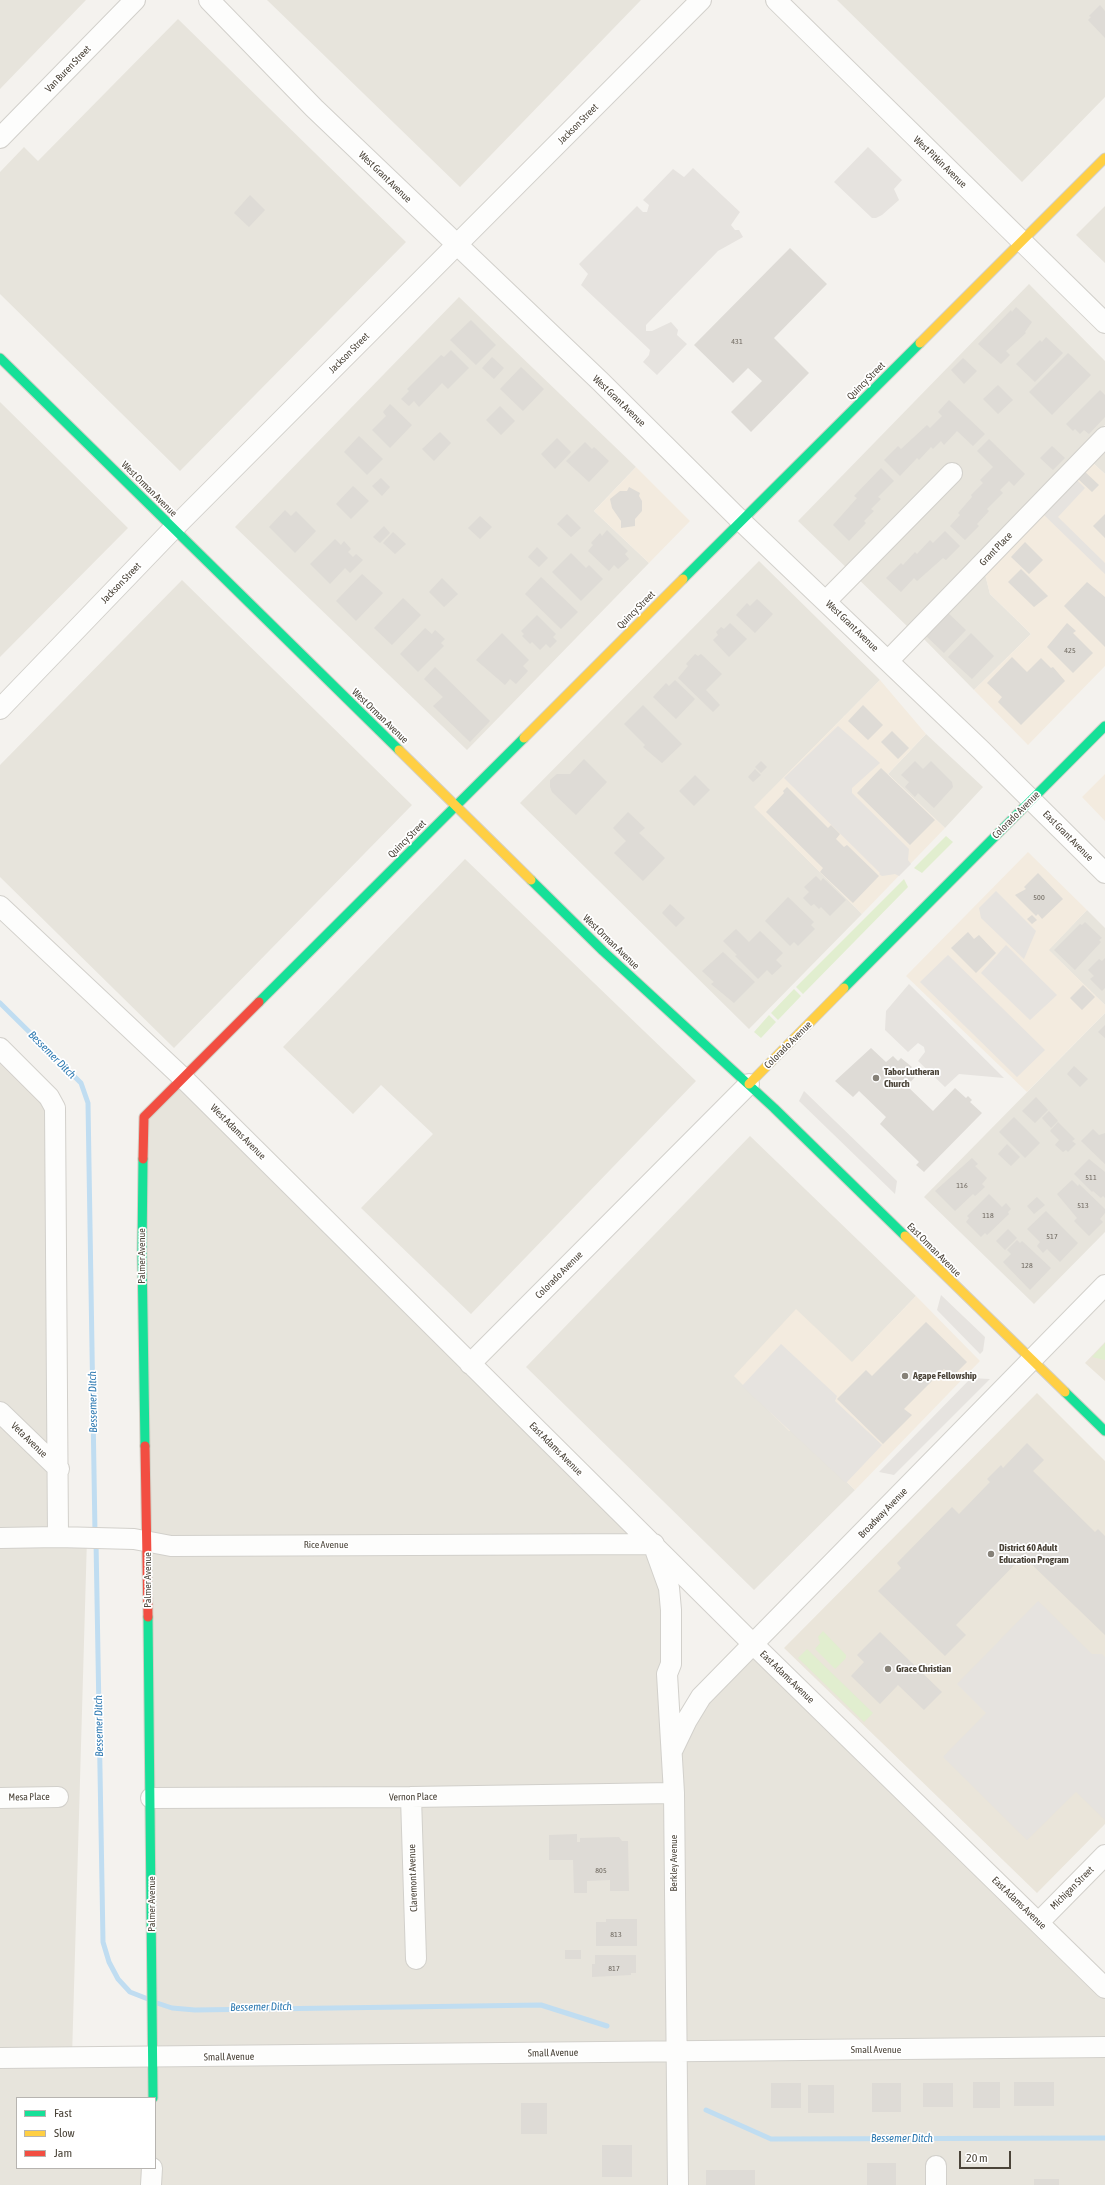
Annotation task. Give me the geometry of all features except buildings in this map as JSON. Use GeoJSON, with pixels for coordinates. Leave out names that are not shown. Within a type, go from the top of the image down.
{"type":"FeatureCollection","features":[{"type":"Feature","properties":{"kind":"street","name":"Van Buren Street"},"geometry":{"type":"LineString","coordinates":[[0,138],[135,0]]}},
{"type":"Feature","properties":{"kind":"street","name":"West Grant Avenue"},"geometry":{"type":"LineString","coordinates":[[209,0],[314,108],[601,382],[741,521],[826,601],[1031,800]]}},
{"type":"Feature","properties":{"kind":"street","name":"Jackson Street"},"geometry":{"type":"LineString","coordinates":[[0,709],[174,528],[701,0]]}},
{"type":"Feature","properties":{"kind":"street","name":"West Pitkin Avenue"},"geometry":{"type":"LineString","coordinates":[[776,0],[1105,323]]}},
{"type":"Feature","properties":{"kind":"street","name":"Quincy Street"},"geometry":{"type":"LineString","coordinates":[[183,1078],[1105,158]]}},
{"type":"Feature","properties":{"kind":"street","name":"West Orman Avenue"},"geometry":{"type":"LineString","coordinates":[[0,358],[603,951],[749,1084]]}},
{"type":"Feature","properties":{"kind":"street","name":"Grant Place"},"geometry":{"type":"LineString","coordinates":[[888,661],[1105,437]]}},
{"type":"Feature","properties":{"kind":"street"},"geometry":{"type":"LineString","coordinates":[[826,601],[952,473]]}},
{"type":"Feature","properties":{"kind":"street","name":"Colorado Avenue"},"geometry":{"type":"LineString","coordinates":[[470,1364],[1105,726]]}},
{"type":"Feature","properties":{"kind":"street","name":"East Grant Avenue"},"geometry":{"type":"LineString","coordinates":[[1031,800],[1105,872]]}},
{"type":"Feature","properties":{"kind":"street","name":"West Adams Avenue"},"geometry":{"type":"LineString","coordinates":[[0,906],[183,1078],[470,1364]]}},
{"type":"Feature","properties":{"kind":"street"},"geometry":{"type":"LineString","coordinates":[[0,1048],[49,1097],[55,1108],[59,1469],[58,1537]]}},
{"type":"Feature","properties":{"kind":"street","name":"Palmer Avenue"},"geometry":{"type":"LineString","coordinates":[[153,2097],[154,2058],[148,1668],[148,1543],[142,1252],[144,1118],[183,1078]]}},
{"type":"Feature","properties":{"kind":"street","name":"East Orman Avenue"},"geometry":{"type":"LineString","coordinates":[[749,1084],[1105,1431]]}},
{"type":"Feature","properties":{"kind":"street","name":"Broadway Avenue"},"geometry":{"type":"LineString","coordinates":[[673,1749],[687,1720],[701,1697],[754,1645],[1105,1285]]}},
{"type":"Feature","properties":{"kind":"street","name":"East Adams Avenue"},"geometry":{"type":"LineString","coordinates":[[470,1364],[654,1544],[754,1645],[1105,1988]]}},
{"type":"Feature","properties":{"kind":"street","name":"Veta Avenue"},"geometry":{"type":"LineString","coordinates":[[0,1412],[59,1469]]}},
{"type":"Feature","properties":{"kind":"street","name":"Rice Avenue"},"geometry":{"type":"LineString","coordinates":[[0,1538],[58,1537],[134,1539],[148,1543],[171,1546],[654,1544]]}},
{"type":"Feature","properties":{"kind":"street","name":"Berkley Avenue"},"geometry":{"type":"LineString","coordinates":[[654,1544],[669,1588],[671,1664],[667,1674],[673,1749],[674,1793],[678,2185]]}},
{"type":"Feature","properties":{"kind":"street","name":"Vernon Place"},"geometry":{"type":"LineString","coordinates":[[151,1798],[411,1797],[674,1793]]}},
{"type":"Feature","properties":{"kind":"street","name":"Mesa Place"},"geometry":{"type":"LineString","coordinates":[[0,1798],[58,1797]]}},
{"type":"Feature","properties":{"kind":"street","name":"Claremont Avenue"},"geometry":{"type":"LineString","coordinates":[[411,1797],[416,1959]]}},
{"type":"Feature","properties":{"kind":"street","name":"Michigan Street"},"geometry":{"type":"LineString","coordinates":[[1039,1922],[1105,1855]]}},
{"type":"Feature","properties":{"kind":"street","name":"Small Avenue"},"geometry":{"type":"LineString","coordinates":[[0,2058],[154,2058],[1105,2047]]}},
{"type":"Feature","properties":{"kind":"street"},"geometry":{"type":"LineString","coordinates":[[151,2185],[152,2169]]}},
{"type":"Feature","properties":{"kind":"shaded area"},"geometry":{"type":"Polygon","coordinates":[[[0,0],[86,0],[0,89],[0,0]]]}},
{"type":"Feature","properties":{"kind":"shaded area"},"geometry":{"type":"Polygon","coordinates":[[[267,0],[641,0],[460,187],[267,0]]]}},
{"type":"Feature","properties":{"kind":"shaded area"},"geometry":{"type":"Polygon","coordinates":[[[837,0],[1105,0],[1105,97],[1022,182],[837,0]]]}},
{"type":"Feature","properties":{"kind":"shaded area"},"geometry":{"type":"Polygon","coordinates":[[[178,19],[406,242],[180,471],[0,294],[0,172],[24,147],[38,161],[178,19]]]}},
{"type":"Feature","properties":{"kind":"shaded area"},"geometry":{"type":"Polygon","coordinates":[[[868,147],[902,180],[894,189],[899,200],[882,215],[876,218],[872,218],[834,182],[868,147]]]}},
{"type":"Feature","properties":{"kind":"shaded area"},"geometry":{"type":"Polygon","coordinates":[[[693,168],[740,212],[731,225],[735,230],[739,230],[743,237],[718,251],[646,325],[646,331],[652,331],[671,322],[678,330],[677,335],[687,344],[657,375],[643,362],[649,355],[650,350],[581,285],[588,274],[579,264],[637,206],[643,212],[647,212],[649,205],[643,200],[673,169],[684,177],[693,168]]]}},
{"type":"Feature","properties":{"kind":"shaded area"},"geometry":{"type":"Polygon","coordinates":[[[1105,206],[1105,263],[1076,235],[1105,206]]]}},
{"type":"Feature","properties":{"kind":"shaded area"},"geometry":{"type":"Polygon","coordinates":[[[1029,284],[1105,361],[1105,425],[908,627],[798,521],[1029,284]]]}},
{"type":"Feature","properties":{"kind":"shaded area"},"geometry":{"type":"Polygon","coordinates":[[[459,297],[636,467],[594,511],[649,563],[467,750],[235,527],[459,297]]]}},
{"type":"Feature","properties":{"kind":"shaded area"},"geometry":{"type":"Polygon","coordinates":[[[0,402],[128,528],[0,657],[0,402]]]}},
{"type":"Feature","properties":{"kind":"shaded area"},"geometry":{"type":"Polygon","coordinates":[[[1105,448],[1105,474],[1092,462],[1105,448]]]}},
{"type":"Feature","properties":{"kind":"shaded area"},"geometry":{"type":"Polygon","coordinates":[[[1092,462],[1105,474],[1105,666],[1028,745],[974,690],[1031,634],[990,594],[984,570],[1092,462]]]}},
{"type":"Feature","properties":{"kind":"shaded area"},"geometry":{"type":"Polygon","coordinates":[[[636,467],[690,521],[649,563],[594,511],[636,467]]]}},
{"type":"Feature","properties":{"kind":"shaded area"},"geometry":{"type":"Polygon","coordinates":[[[1076,479],[1085,488],[1058,517],[1105,563],[1105,574],[1043,514],[1076,479]]]}},
{"type":"Feature","properties":{"kind":"shaded area"},"geometry":{"type":"Polygon","coordinates":[[[759,561],[880,680],[755,807],[862,914],[749,1029],[520,803],[759,561]]]}},
{"type":"Feature","properties":{"kind":"shaded area"},"geometry":{"type":"Polygon","coordinates":[[[984,570],[990,594],[1031,634],[974,690],[920,635],[984,570]]]}},
{"type":"Feature","properties":{"kind":"shaded area"},"geometry":{"type":"Polygon","coordinates":[[[182,580],[412,805],[174,1048],[0,877],[0,765],[182,580]]]}},
{"type":"Feature","properties":{"kind":"shaded area"},"geometry":{"type":"Polygon","coordinates":[[[880,680],[926,734],[888,774],[945,828],[862,914],[754,807],[880,680]]]}},
{"type":"Feature","properties":{"kind":"shaded area"},"geometry":{"type":"Polygon","coordinates":[[[838,726],[880,763],[852,788],[852,793],[909,849],[908,860],[911,864],[899,876],[895,874],[882,876],[879,874],[880,873],[784,778],[838,726]]]}},
{"type":"Feature","properties":{"kind":"shaded area"},"geometry":{"type":"Polygon","coordinates":[[[926,734],[983,787],[945,828],[888,774],[926,734]]]}},
{"type":"Feature","properties":{"kind":"shaded area"},"geometry":{"type":"Polygon","coordinates":[[[1105,774],[1105,821],[1082,797],[1105,774]]]}},
{"type":"Feature","properties":{"kind":"shaded area"},"geometry":{"type":"Polygon","coordinates":[[[1028,852],[1087,910],[1049,950],[1105,1005],[1105,1013],[1027,1092],[906,976],[1028,852]]]}},
{"type":"Feature","properties":{"kind":"shaded area"},"geometry":{"type":"Polygon","coordinates":[[[465,859],[696,1081],[471,1314],[361,1208],[433,1134],[381,1085],[353,1114],[283,1047],[465,859]]]}},
{"type":"Feature","properties":{"kind":"shaded area"},"geometry":{"type":"Polygon","coordinates":[[[996,891],[1036,931],[1024,959],[981,918],[979,908],[996,891]]]}},
{"type":"Feature","properties":{"kind":"shaded area"},"geometry":{"type":"Polygon","coordinates":[[[1087,910],[1105,928],[1105,1005],[1048,950],[1087,910]]]}},
{"type":"Feature","properties":{"kind":"shaded area"},"geometry":{"type":"Polygon","coordinates":[[[1006,945],[1057,995],[1030,1020],[981,973],[1006,945]]]}},
{"type":"Feature","properties":{"kind":"shaded area"},"geometry":{"type":"Polygon","coordinates":[[[948,955],[1045,1050],[1017,1077],[920,982],[948,955]]]}},
{"type":"Feature","properties":{"kind":"shaded area"},"geometry":{"type":"Polygon","coordinates":[[[909,984],[1004,1078],[959,1074],[945,1087],[918,1061],[925,1052],[924,1047],[918,1043],[908,1052],[885,1030],[886,1011],[909,984]]]}},
{"type":"Feature","properties":{"kind":"shaded area"},"geometry":{"type":"Polygon","coordinates":[[[1105,1013],[1105,1232],[1034,1304],[924,1197],[1105,1013]]]}},
{"type":"Feature","properties":{"kind":"shaded area"},"geometry":{"type":"Polygon","coordinates":[[[0,1048],[49,1097],[58,1537],[87,1538],[72,2057],[153,2058],[144,1117],[183,1078],[654,1544],[666,1576],[673,1748],[754,1645],[1105,1988],[1105,2185],[0,2185],[0,1048]]]}},
{"type":"Feature","properties":{"kind":"shaded area"},"geometry":{"type":"Polygon","coordinates":[[[804,1091],[897,1181],[895,1194],[799,1101],[804,1091]]]}},
{"type":"Feature","properties":{"kind":"shaded area"},"geometry":{"type":"Polygon","coordinates":[[[750,1136],[916,1296],[852,1363],[794,1430],[855,1490],[754,1590],[526,1367],[750,1136]]]}},
{"type":"Feature","properties":{"kind":"shaded area"},"geometry":{"type":"Polygon","coordinates":[[[941,1295],[985,1337],[983,1351],[980,1354],[937,1310],[941,1295]]]}},
{"type":"Feature","properties":{"kind":"shaded area"},"geometry":{"type":"Polygon","coordinates":[[[916,1296],[980,1361],[855,1490],[794,1431],[789,1431],[734,1376],[796,1309],[852,1362],[916,1296]]]}},
{"type":"Feature","properties":{"kind":"shaded area"},"geometry":{"type":"Polygon","coordinates":[[[1105,1342],[1105,1381],[1085,1363],[1105,1342]]]}},
{"type":"Feature","properties":{"kind":"shaded area"},"geometry":{"type":"Polygon","coordinates":[[[781,1344],[837,1396],[835,1401],[882,1445],[846,1483],[742,1386],[781,1344]]]}},
{"type":"Feature","properties":{"kind":"shaded area"},"geometry":{"type":"Polygon","coordinates":[[[971,1378],[990,1379],[894,1475],[879,1472],[971,1378]]]}},
{"type":"Feature","properties":{"kind":"shaded area","name":"District 60 Adult Education Program"},"geometry":{"type":"Polygon","coordinates":[[[1037,1393],[1105,1461],[1105,1824],[1037,1893],[784,1648],[1037,1393]]]}},
{"type":"Feature","properties":{"kind":"shaded area"},"geometry":{"type":"Polygon","coordinates":[[[1038,1601],[1092,1654],[1102,1654],[1105,1657],[1105,1820],[1076,1792],[1027,1840],[943,1757],[986,1713],[957,1684],[1038,1601]]]}},
{"type":"Feature","properties":{"kind":"green space"},"geometry":{"type":"Polygon","coordinates":[[[946,836],[953,842],[922,873],[914,868],[946,836]]]}},
{"type":"Feature","properties":{"kind":"green space"},"geometry":{"type":"Polygon","coordinates":[[[904,879],[908,887],[803,994],[796,987],[904,879]]]}},
{"type":"Feature","properties":{"kind":"green space"},"geometry":{"type":"Polygon","coordinates":[[[794,989],[801,996],[778,1020],[771,1013],[794,989]]]}},
{"type":"Feature","properties":{"kind":"green space"},"geometry":{"type":"Polygon","coordinates":[[[769,1015],[776,1022],[761,1038],[754,1032],[769,1015]]]}},
{"type":"Feature","properties":{"kind":"green space"},"geometry":{"type":"Polygon","coordinates":[[[1105,1343],[1105,1360],[1092,1357],[1105,1343]]]}},
{"type":"Feature","properties":{"kind":"green space"},"geometry":{"type":"Polygon","coordinates":[[[823,1631],[846,1655],[846,1658],[835,1669],[815,1649],[820,1643],[818,1637],[823,1631]]]}},
{"type":"Feature","properties":{"kind":"green space"},"geometry":{"type":"Polygon","coordinates":[[[807,1649],[873,1713],[864,1722],[798,1658],[807,1649]]]}},
{"type":"Feature","properties":{"kind":"waterway","name":"Bessemer Ditch"},"geometry":{"type":"LineString","coordinates":[[0,1003],[81,1083],[88,1103],[95,1533]]}},
{"type":"Feature","properties":{"kind":"waterway","name":"Bessemer Ditch"},"geometry":{"type":"LineString","coordinates":[[96,1541],[103,1942],[109,1962],[118,1979],[130,1992],[148,1999]]}},
{"type":"Feature","properties":{"kind":"waterway","name":"Bessemer Ditch"},"geometry":{"type":"LineString","coordinates":[[157,2003],[172,2008],[195,2010],[541,2005],[607,2026]]}},
{"type":"Feature","properties":{"kind":"waterway","name":"Bessemer Ditch"},"geometry":{"type":"LineString","coordinates":[[706,2110],[771,2139],[1105,2138]]}},
{"type":"Feature","properties":{"kind":"traffic: fast"},"geometry":{"type":"LineString","coordinates":[[683,579],[920,343]]}},
{"type":"Feature","properties":{"kind":"traffic: fast"},"geometry":{"type":"LineString","coordinates":[[0,358],[399,750]]}},
{"type":"Feature","properties":{"kind":"traffic: fast"},"geometry":{"type":"LineString","coordinates":[[844,988],[1105,726]]}},
{"type":"Feature","properties":{"kind":"traffic: fast"},"geometry":{"type":"LineString","coordinates":[[259,1002],[524,738]]}},
{"type":"Feature","properties":{"kind":"traffic: fast"},"geometry":{"type":"LineString","coordinates":[[531,880],[603,951],[774,1108],[905,1236]]}},
{"type":"Feature","properties":{"kind":"traffic: fast"},"geometry":{"type":"LineString","coordinates":[[143,1159],[142,1252],[145,1446]]}},
{"type":"Feature","properties":{"kind":"traffic: fast"},"geometry":{"type":"LineString","coordinates":[[1065,1392],[1105,1431]]}},
{"type":"Feature","properties":{"kind":"traffic: fast"},"geometry":{"type":"LineString","coordinates":[[148,1617],[153,2097]]}},
{"type":"Feature","properties":{"kind":"traffic: slow"},"geometry":{"type":"LineString","coordinates":[[920,343],[1105,158]]}},
{"type":"Feature","properties":{"kind":"traffic: slow"},"geometry":{"type":"LineString","coordinates":[[524,738],[683,579]]}},
{"type":"Feature","properties":{"kind":"traffic: slow"},"geometry":{"type":"LineString","coordinates":[[399,750],[531,880]]}},
{"type":"Feature","properties":{"kind":"traffic: slow"},"geometry":{"type":"LineString","coordinates":[[749,1084],[844,988]]}},
{"type":"Feature","properties":{"kind":"traffic: slow"},"geometry":{"type":"LineString","coordinates":[[905,1236],[1065,1392]]}},
{"type":"Feature","properties":{"kind":"traffic: jam"},"geometry":{"type":"LineString","coordinates":[[143,1159],[144,1117],[259,1002]]}},
{"type":"Feature","properties":{"kind":"traffic: jam"},"geometry":{"type":"LineString","coordinates":[[145,1446],[148,1617]]}},
{"type":"Feature","properties":{"kind":"place","name":"Tabor Lutheran Church"},"geometry":{"type":"Point","coordinates":[876,1078]}},
{"type":"Feature","properties":{"kind":"place","name":"Agape Fellowship"},"geometry":{"type":"Point","coordinates":[905,1376]}},
{"type":"Feature","properties":{"kind":"place","name":"District 60 Adult Education Program"},"geometry":{"type":"Point","coordinates":[991,1554]}},
{"type":"Feature","properties":{"kind":"place","name":"Grace Christian"},"geometry":{"type":"Point","coordinates":[888,1669]}}]}
